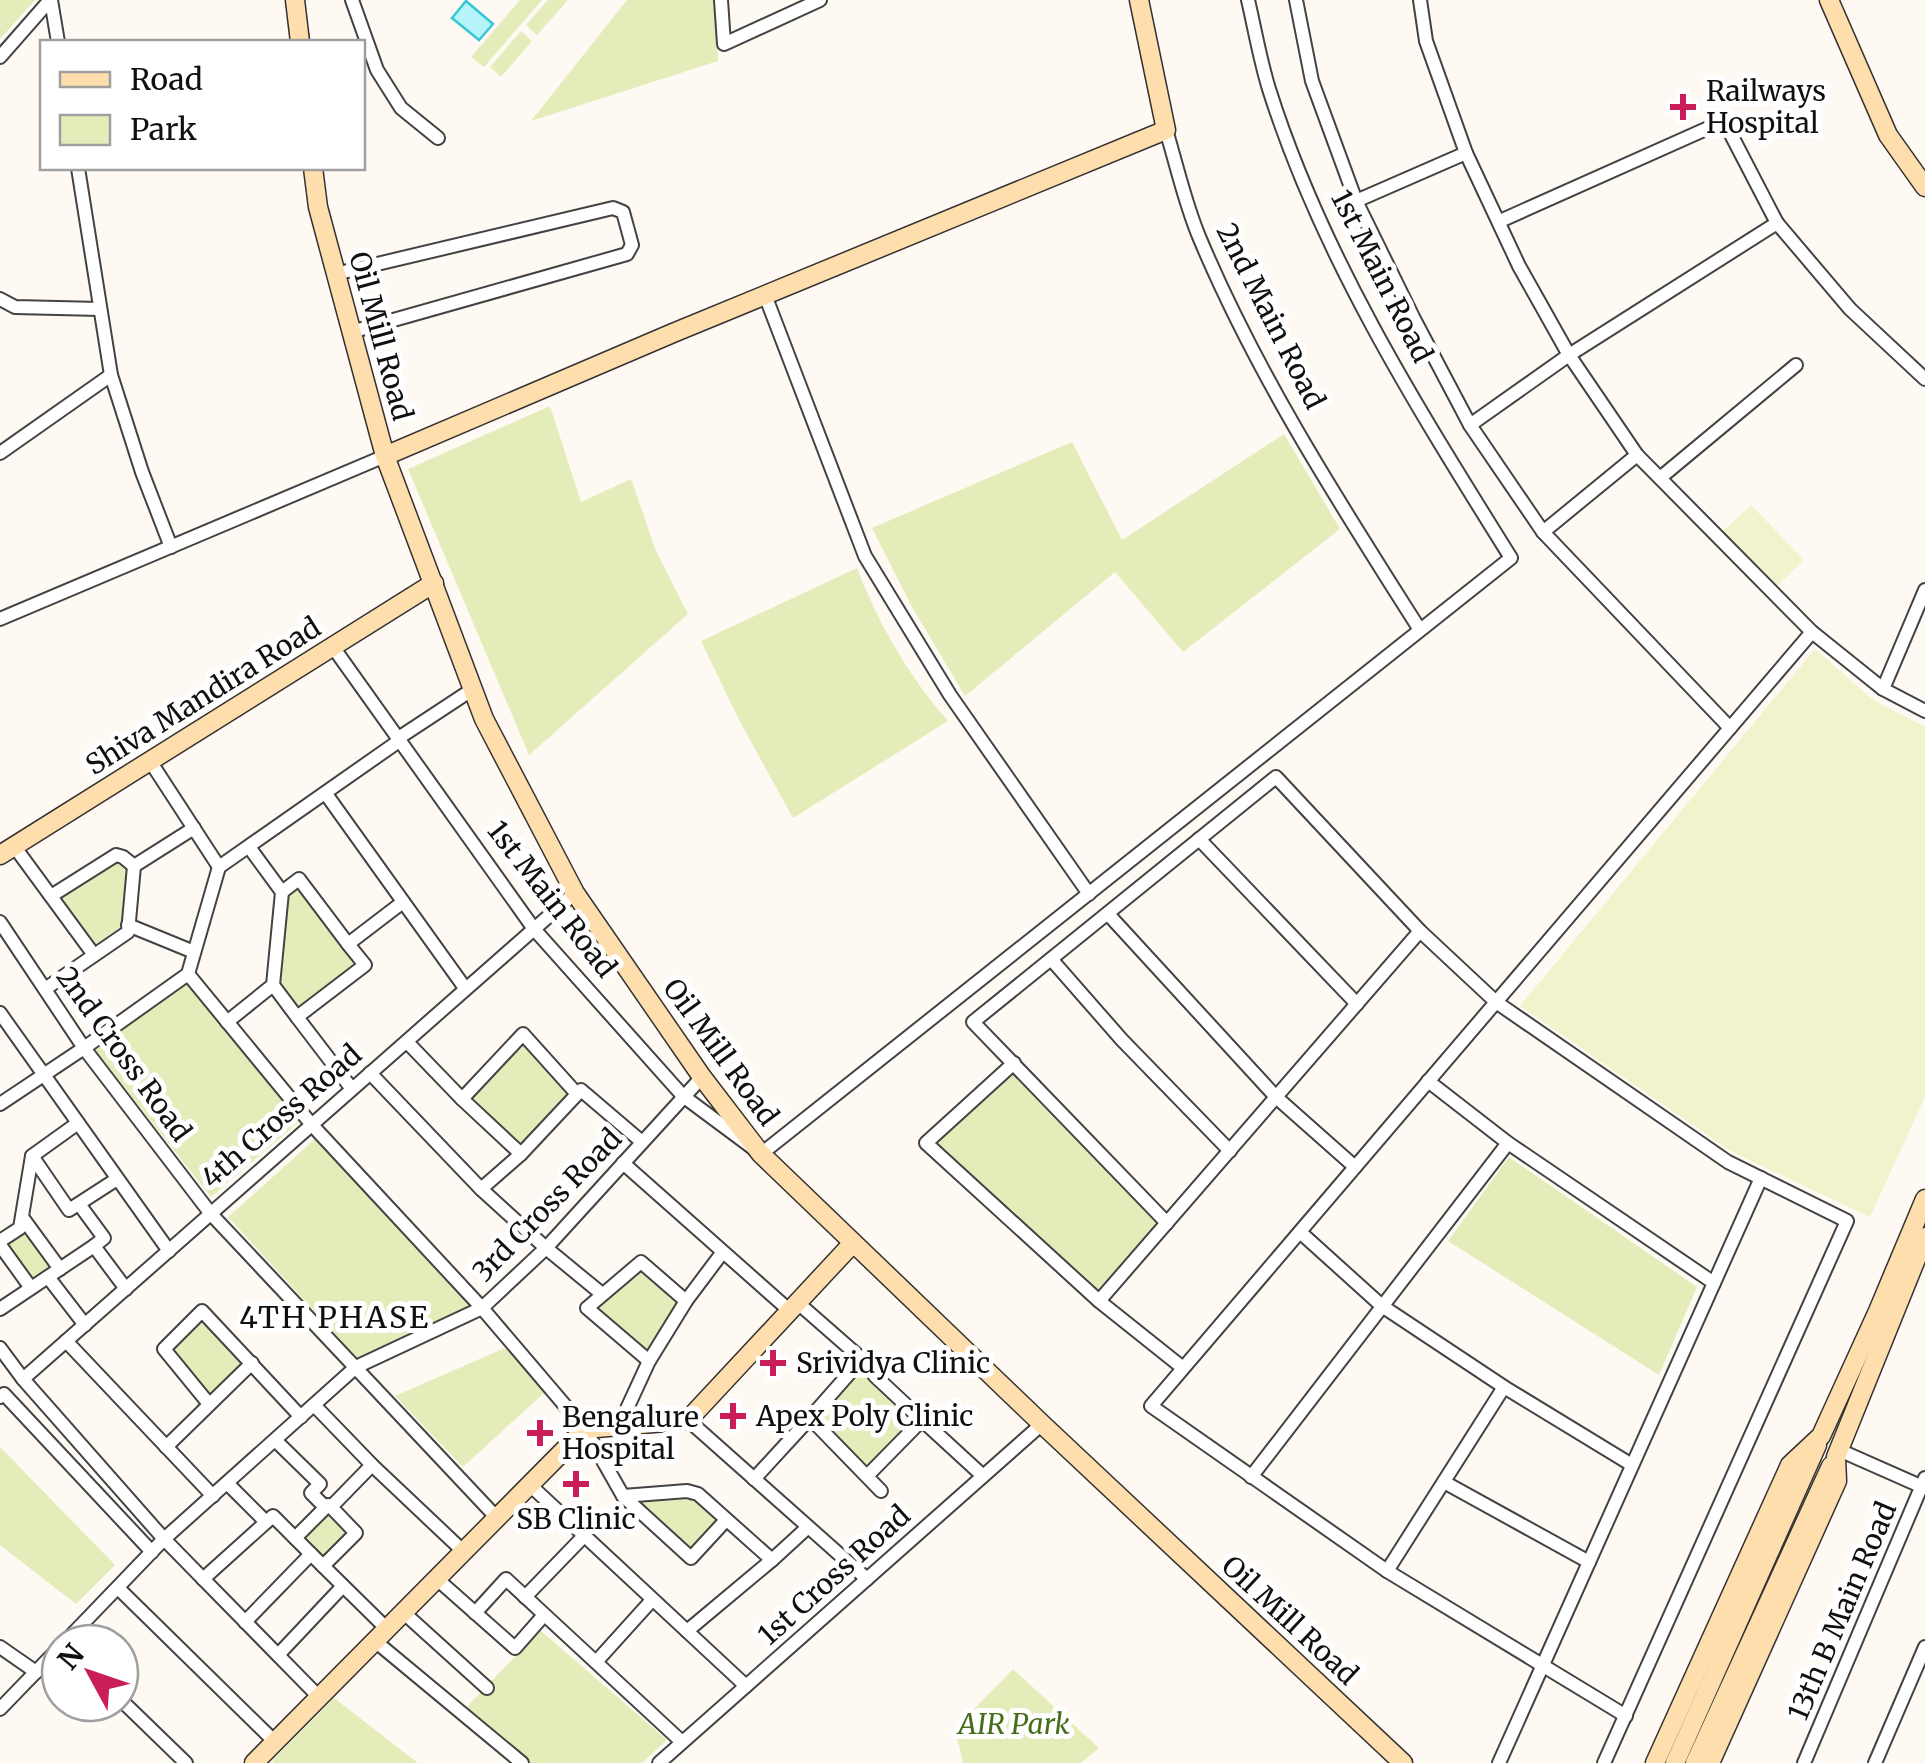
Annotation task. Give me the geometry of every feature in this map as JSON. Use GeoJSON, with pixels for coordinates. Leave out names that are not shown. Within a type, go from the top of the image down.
{"type":"FeatureCollection","features":[{"type":"Feature","properties":{"kind":"main road"},"geometry":{"type":"LineString","coordinates":[[295,0],[300,40]]}},
{"type":"Feature","properties":{"kind":"main road","name":"2nd Main Road"},"geometry":{"type":"LineString","coordinates":[[1139,0],[1166,130]]}},
{"type":"Feature","properties":{"kind":"main road"},"geometry":{"type":"LineString","coordinates":[[1829,0],[1888,135],[1925,187]]}},
{"type":"Feature","properties":{"kind":"main road"},"geometry":{"type":"LineString","coordinates":[[385,456],[1166,130]]}},
{"type":"Feature","properties":{"kind":"main road","name":"Oil Mill Road"},"geometry":{"type":"LineString","coordinates":[[313,170],[318,207],[385,456],[484,719],[575,893],[702,1077],[761,1154],[1403,1763]]}},
{"type":"Feature","properties":{"kind":"main road","name":"Shiva Mandira Road"},"geometry":{"type":"LineString","coordinates":[[7,850],[434,582]]}},
{"type":"Feature","properties":{"kind":"main road"},"geometry":{"type":"LineString","coordinates":[[1674,1763],[1925,1199]]}},
{"type":"Feature","properties":{"kind":"main road"},"geometry":{"type":"LineString","coordinates":[[1694,1763],[1837,1454],[1925,1237]]}},
{"type":"Feature","properties":{"kind":"main road"},"geometry":{"type":"LineString","coordinates":[[254,1763],[585,1430],[688,1420],[853,1243]]}},
{"type":"Feature","properties":{"kind":"main road"},"geometry":{"type":"LineString","coordinates":[[1655,1763],[1790,1465],[1821,1436]]}},
{"type":"Feature","properties":{"kind":"main road"},"geometry":{"type":"LineString","coordinates":[[1710,1763],[1837,1481],[1837,1454]]}},
{"type":"Feature","properties":{"kind":"street"},"geometry":{"type":"LineString","coordinates":[[50,0],[58,40]]}},
{"type":"Feature","properties":{"kind":"street"},"geometry":{"type":"LineString","coordinates":[[0,57],[50,0]]}},
{"type":"Feature","properties":{"kind":"street"},"geometry":{"type":"LineString","coordinates":[[352,0],[377,70],[400,108],[438,138]]}},
{"type":"Feature","properties":{"kind":"street"},"geometry":{"type":"LineString","coordinates":[[721,0],[724,44],[820,0]]}},
{"type":"Feature","properties":{"kind":"street","name":"1st Main Road"},"geometry":{"type":"LineString","coordinates":[[1248,0],[1269,88],[1304,182],[1349,282],[1428,426],[1510,558],[1420,630]]}},
{"type":"Feature","properties":{"kind":"street"},"geometry":{"type":"LineString","coordinates":[[1296,0],[1312,80],[1356,200],[1470,424],[1543,532],[1730,728]]}},
{"type":"Feature","properties":{"kind":"street"},"geometry":{"type":"LineString","coordinates":[[1420,0],[1426,40],[1466,152],[1519,266],[1570,355],[1637,456],[1812,632],[1883,689],[1925,712]]}},
{"type":"Feature","properties":{"kind":"street"},"geometry":{"type":"LineString","coordinates":[[1500,221],[1724,120],[1778,223],[1850,309],[1925,379]]}},
{"type":"Feature","properties":{"kind":"street","name":"2nd Main Road"},"geometry":{"type":"LineString","coordinates":[[1166,130],[1198,235],[1246,339],[1342,507],[1420,630]]}},
{"type":"Feature","properties":{"kind":"street"},"geometry":{"type":"LineString","coordinates":[[1356,200],[1466,152]]}},
{"type":"Feature","properties":{"kind":"street"},"geometry":{"type":"LineString","coordinates":[[78,170],[111,374],[142,472],[172,548]]}},
{"type":"Feature","properties":{"kind":"street"},"geometry":{"type":"LineString","coordinates":[[336,274],[613,208],[623,212],[632,245],[628,254],[351,332]]}},
{"type":"Feature","properties":{"kind":"street"},"geometry":{"type":"LineString","coordinates":[[1470,424],[1570,355],[1778,223]]}},
{"type":"Feature","properties":{"kind":"street"},"geometry":{"type":"LineString","coordinates":[[765,295],[865,556],[950,695],[1089,894]]}},
{"type":"Feature","properties":{"kind":"street"},"geometry":{"type":"LineString","coordinates":[[0,298],[16,307],[100,309]]}},
{"type":"Feature","properties":{"kind":"street"},"geometry":{"type":"LineString","coordinates":[[1660,478],[1796,365]]}},
{"type":"Feature","properties":{"kind":"street"},"geometry":{"type":"LineString","coordinates":[[0,453],[111,374]]}},
{"type":"Feature","properties":{"kind":"street"},"geometry":{"type":"LineString","coordinates":[[0,619],[385,456]]}},
{"type":"Feature","properties":{"kind":"street"},"geometry":{"type":"LineString","coordinates":[[1543,532],[1637,456]]}},
{"type":"Feature","properties":{"kind":"street"},"geometry":{"type":"LineString","coordinates":[[1883,689],[1925,590]]}},
{"type":"Feature","properties":{"kind":"street"},"geometry":{"type":"LineString","coordinates":[[761,1154],[1420,630]]}},
{"type":"Feature","properties":{"kind":"street"},"geometry":{"type":"LineString","coordinates":[[1626,1716],[1387,1571],[1151,1406],[1812,632]]}},
{"type":"Feature","properties":{"kind":"street","name":"1st Main Road"},"geometry":{"type":"LineString","coordinates":[[333,647],[534,929],[683,1096],[761,1154]]}},
{"type":"Feature","properties":{"kind":"street"},"geometry":{"type":"LineString","coordinates":[[0,1104],[188,974],[219,867],[473,689]]}},
{"type":"Feature","properties":{"kind":"street"},"geometry":{"type":"LineString","coordinates":[[150,761],[219,867]]}},
{"type":"Feature","properties":{"kind":"street"},"geometry":{"type":"LineString","coordinates":[[1167,1223],[973,1022],[1276,777],[1420,931],[1496,1002],[1728,1162],[1846,1221],[1604,1763]]}},
{"type":"Feature","properties":{"kind":"street"},"geometry":{"type":"LineString","coordinates":[[326,794],[465,988]]}},
{"type":"Feature","properties":{"kind":"street"},"geometry":{"type":"LineString","coordinates":[[134,866],[194,828]]}},
{"type":"Feature","properties":{"kind":"street"},"geometry":{"type":"LineString","coordinates":[[1199,840],[1357,1004]]}},
{"type":"Feature","properties":{"kind":"street"},"geometry":{"type":"LineString","coordinates":[[249,847],[282,892],[273,985],[352,1089]]}},
{"type":"Feature","properties":{"kind":"street"},"geometry":{"type":"LineString","coordinates":[[7,850],[50,896],[94,955]]}},
{"type":"Feature","properties":{"kind":"street"},"geometry":{"type":"LineString","coordinates":[[50,896],[116,855],[134,866]]}},
{"type":"Feature","properties":{"kind":"street"},"geometry":{"type":"LineString","coordinates":[[45,989],[128,932],[134,866]]}},
{"type":"Feature","properties":{"kind":"street"},"geometry":{"type":"LineString","coordinates":[[282,892],[299,880],[365,965],[297,1017]]}},
{"type":"Feature","properties":{"kind":"street","name":"4th Cross Road"},"geometry":{"type":"LineString","coordinates":[[23,1379],[575,893]]}},
{"type":"Feature","properties":{"kind":"street"},"geometry":{"type":"LineString","coordinates":[[348,944],[403,902]]}},
{"type":"Feature","properties":{"kind":"street"},"geometry":{"type":"LineString","coordinates":[[1108,914],[1276,1098],[1355,1167]]}},
{"type":"Feature","properties":{"kind":"street","name":"2nd Cross Road"},"geometry":{"type":"LineString","coordinates":[[0,922],[84,1048],[211,1214],[498,1518]]}},
{"type":"Feature","properties":{"kind":"street"},"geometry":{"type":"LineString","coordinates":[[128,925],[194,952]]}},
{"type":"Feature","properties":{"kind":"street"},"geometry":{"type":"LineString","coordinates":[[1099,1302],[1420,931]]}},
{"type":"Feature","properties":{"kind":"street"},"geometry":{"type":"LineString","coordinates":[[1052,959],[1122,1040],[1230,1151]]}},
{"type":"Feature","properties":{"kind":"street"},"geometry":{"type":"LineString","coordinates":[[188,974],[312,1125],[482,1308],[585,1430],[623,1496],[691,1558],[726,1520]]}},
{"type":"Feature","properties":{"kind":"street"},"geometry":{"type":"LineString","coordinates":[[227,1022],[273,985]]}},
{"type":"Feature","properties":{"kind":"street"},"geometry":{"type":"LineString","coordinates":[[0,1013],[169,1251]]}},
{"type":"Feature","properties":{"kind":"street"},"geometry":{"type":"LineString","coordinates":[[462,1099],[523,1034],[577,1094]]}},
{"type":"Feature","properties":{"kind":"street"},"geometry":{"type":"LineString","coordinates":[[407,1042],[520,1154]]}},
{"type":"Feature","properties":{"kind":"street"},"geometry":{"type":"LineString","coordinates":[[1014,1063],[926,1143],[1099,1302],[1182,1368]]}},
{"type":"Feature","properties":{"kind":"street"},"geometry":{"type":"LineString","coordinates":[[370,1074],[482,1189],[602,1294]]}},
{"type":"Feature","properties":{"kind":"street","name":"3rd Cross Road"},"geometry":{"type":"LineString","coordinates":[[85,1623],[164,1539],[356,1368],[482,1308],[546,1248],[702,1077]]}},
{"type":"Feature","properties":{"kind":"street"},"geometry":{"type":"LineString","coordinates":[[1428,1081],[1508,1144],[1714,1283]]}},
{"type":"Feature","properties":{"kind":"street"},"geometry":{"type":"LineString","coordinates":[[482,1189],[582,1090],[642,1142]]}},
{"type":"Feature","properties":{"kind":"street"},"geometry":{"type":"LineString","coordinates":[[31,1288],[0,1243],[20,1228],[32,1156],[78,1123]]}},
{"type":"Feature","properties":{"kind":"street"},"geometry":{"type":"LineString","coordinates":[[1251,1477],[1508,1144]]}},
{"type":"Feature","properties":{"kind":"street"},"geometry":{"type":"LineString","coordinates":[[32,1156],[69,1210],[117,1179]]}},
{"type":"Feature","properties":{"kind":"street"},"geometry":{"type":"LineString","coordinates":[[623,1163],[722,1253],[862,1359],[875,1376],[983,1476]]}},
{"type":"Feature","properties":{"kind":"street"},"geometry":{"type":"LineString","coordinates":[[1499,1763],[1760,1178]]}},
{"type":"Feature","properties":{"kind":"street"},"geometry":{"type":"LineString","coordinates":[[0,1309],[104,1238],[79,1204]]}},
{"type":"Feature","properties":{"kind":"street"},"geometry":{"type":"LineString","coordinates":[[22,1217],[84,1325]]}},
{"type":"Feature","properties":{"kind":"street"},"geometry":{"type":"LineString","coordinates":[[1300,1232],[1382,1306],[1632,1465]]}},
{"type":"Feature","properties":{"kind":"street"},"geometry":{"type":"LineString","coordinates":[[94,1246],[126,1289]]}},
{"type":"Feature","properties":{"kind":"street"},"geometry":{"type":"LineString","coordinates":[[619,1426],[650,1361],[686,1301],[722,1253]]}},
{"type":"Feature","properties":{"kind":"street"},"geometry":{"type":"LineString","coordinates":[[650,1361],[587,1308],[642,1262],[686,1301]]}},
{"type":"Feature","properties":{"kind":"street"},"geometry":{"type":"LineString","coordinates":[[209,1404],[164,1349],[202,1310],[301,1417]]}},
{"type":"Feature","properties":{"kind":"street"},"geometry":{"type":"LineString","coordinates":[[66,1341],[213,1496]]}},
{"type":"Feature","properties":{"kind":"street"},"geometry":{"type":"LineString","coordinates":[[0,1348],[164,1539],[319,1698]]}},
{"type":"Feature","properties":{"kind":"street"},"geometry":{"type":"LineString","coordinates":[[754,1479],[862,1359]]}},
{"type":"Feature","properties":{"kind":"street"},"geometry":{"type":"LineString","coordinates":[[166,1447],[252,1363]]}},
{"type":"Feature","properties":{"kind":"street"},"geometry":{"type":"LineString","coordinates":[[1387,1571],[1504,1387]]}},
{"type":"Feature","properties":{"kind":"street"},"geometry":{"type":"LineString","coordinates":[[0,1396],[4,1394],[152,1552]]}},
{"type":"Feature","properties":{"kind":"street"},"geometry":{"type":"LineString","coordinates":[[314,1405],[464,1552]]}},
{"type":"Feature","properties":{"kind":"street"},"geometry":{"type":"LineString","coordinates":[[810,1418],[882,1491]]}},
{"type":"Feature","properties":{"kind":"street"},"geometry":{"type":"LineString","coordinates":[[688,1420],[867,1578]]}},
{"type":"Feature","properties":{"kind":"street"},"geometry":{"type":"LineString","coordinates":[[867,1476],[922,1420]]}},
{"type":"Feature","properties":{"kind":"street","name":"1st Cross Road"},"geometry":{"type":"LineString","coordinates":[[659,1763],[1042,1424]]}},
{"type":"Feature","properties":{"kind":"street"},"geometry":{"type":"LineString","coordinates":[[275,1440],[320,1484],[311,1493],[356,1533],[323,1566]]}},
{"type":"Feature","properties":{"kind":"street"},"geometry":{"type":"LineString","coordinates":[[1837,1454],[1924,1484]]}},
{"type":"Feature","properties":{"kind":"street"},"geometry":{"type":"LineString","coordinates":[[295,1538],[372,1465]]}},
{"type":"Feature","properties":{"kind":"street"},"geometry":{"type":"LineString","coordinates":[[1444,1482],[1589,1562]]}},
{"type":"Feature","properties":{"kind":"street"},"geometry":{"type":"LineString","coordinates":[[227,1483],[266,1522]]}},
{"type":"Feature","properties":{"kind":"street","name":"13th B Main Road"},"geometry":{"type":"LineString","coordinates":[[1804,1763],[1924,1484]]}},
{"type":"Feature","properties":{"kind":"street"},"geometry":{"type":"LineString","coordinates":[[530,1485],[746,1686]]}},
{"type":"Feature","properties":{"kind":"street"},"geometry":{"type":"LineString","coordinates":[[623,1496],[687,1490],[698,1494],[772,1560]]}},
{"type":"Feature","properties":{"kind":"street"},"geometry":{"type":"LineString","coordinates":[[204,1579],[273,1516],[344,1586],[381,1635],[522,1763]]}},
{"type":"Feature","properties":{"kind":"street"},"geometry":{"type":"LineString","coordinates":[[686,1632],[808,1526]]}},
{"type":"Feature","properties":{"kind":"street"},"geometry":{"type":"LineString","coordinates":[[525,1597],[584,1536]]}},
{"type":"Feature","properties":{"kind":"street"},"geometry":{"type":"LineString","coordinates":[[245,1622],[311,1554]]}},
{"type":"Feature","properties":{"kind":"street"},"geometry":{"type":"LineString","coordinates":[[437,1578],[515,1648],[544,1615]]}},
{"type":"Feature","properties":{"kind":"street"},"geometry":{"type":"LineString","coordinates":[[476,1613],[506,1579],[682,1742]]}},
{"type":"Feature","properties":{"kind":"street"},"geometry":{"type":"LineString","coordinates":[[278,1655],[344,1586]]}},
{"type":"Feature","properties":{"kind":"street"},"geometry":{"type":"LineString","coordinates":[[118,1588],[275,1742]]}},
{"type":"Feature","properties":{"kind":"street"},"geometry":{"type":"LineString","coordinates":[[596,1662],[652,1600]]}},
{"type":"Feature","properties":{"kind":"street"},"geometry":{"type":"LineString","coordinates":[[403,1612],[487,1688]]}},
{"type":"Feature","properties":{"kind":"street"},"geometry":{"type":"LineString","coordinates":[[0,1647],[36,1672]]}},
{"type":"Feature","properties":{"kind":"street"},"geometry":{"type":"LineString","coordinates":[[1874,1763],[1925,1647]]}},
{"type":"Feature","properties":{"kind":"street","name":"3rd Cross Road"},"geometry":{"type":"LineString","coordinates":[[0,1709],[40,1668]]}},
{"type":"Feature","properties":{"kind":"street"},"geometry":{"type":"LineString","coordinates":[[140,1718],[186,1763]]}},
{"type":"Feature","properties":{"kind":"green space"},"geometry":{"type":"Polygon","coordinates":[[[0,0],[35,0],[0,39],[0,0]]]}},
{"type":"Feature","properties":{"kind":"green space"},"geometry":{"type":"Polygon","coordinates":[[[520,0],[542,0],[484,67],[471,57],[520,0]]]}},
{"type":"Feature","properties":{"kind":"green space"},"geometry":{"type":"Polygon","coordinates":[[[548,0],[568,0],[537,35],[526,25],[548,0]]]}},
{"type":"Feature","properties":{"kind":"green space"},"geometry":{"type":"Polygon","coordinates":[[[627,0],[717,0],[718,61],[531,121],[627,0]]]}},
{"type":"Feature","properties":{"kind":"green space"},"geometry":{"type":"Polygon","coordinates":[[[521,31],[532,41],[501,77],[490,67],[521,31]]]}},
{"type":"Feature","properties":{"kind":"green space"},"geometry":{"type":"Polygon","coordinates":[[[550,406],[581,502],[631,479],[656,551],[688,614],[529,755],[408,469],[550,406]]]}},
{"type":"Feature","properties":{"kind":"green space"},"geometry":{"type":"Polygon","coordinates":[[[1284,434],[1340,529],[1183,652],[1115,572],[965,696],[912,607],[872,528],[1072,442],[1122,540],[1284,434]]]}},
{"type":"Feature","properties":{"kind":"green space"},"geometry":{"type":"Polygon","coordinates":[[[1751,505],[1804,560],[1775,588],[1722,532],[1751,505]]]}},
{"type":"Feature","properties":{"kind":"green space"},"geometry":{"type":"Polygon","coordinates":[[[857,568],[896,649],[948,721],[793,818],[701,641],[857,568]]]}},
{"type":"Feature","properties":{"kind":"green space"},"geometry":{"type":"Polygon","coordinates":[[[1815,649],[1872,699],[1925,727],[1925,1097],[1870,1217],[1732,1152],[1520,1006],[1815,649]]]}},
{"type":"Feature","properties":{"kind":"green space"},"geometry":{"type":"Polygon","coordinates":[[[116,861],[130,870],[122,926],[93,946],[61,898],[116,861]]]}},
{"type":"Feature","properties":{"kind":"green space"},"geometry":{"type":"Polygon","coordinates":[[[300,885],[359,964],[299,1011],[279,984],[286,897],[300,885]]]}},
{"type":"Feature","properties":{"kind":"green space"},"geometry":{"type":"Polygon","coordinates":[[[190,979],[300,1121],[211,1197],[95,1050],[190,979]]]}},
{"type":"Feature","properties":{"kind":"green space"},"geometry":{"type":"Polygon","coordinates":[[[525,1041],[573,1093],[523,1148],[469,1098],[525,1041]]]}},
{"type":"Feature","properties":{"kind":"green space"},"geometry":{"type":"Polygon","coordinates":[[[1014,1063],[1167,1223],[1099,1301],[926,1143],[1014,1063]]]}},
{"type":"Feature","properties":{"kind":"green space"},"geometry":{"type":"Polygon","coordinates":[[[315,1139],[473,1305],[359,1360],[228,1217],[315,1139]]]}},
{"type":"Feature","properties":{"kind":"green space"},"geometry":{"type":"Polygon","coordinates":[[[1509,1157],[1697,1287],[1659,1375],[1448,1241],[1509,1157]]]}},
{"type":"Feature","properties":{"kind":"green space"},"geometry":{"type":"Polygon","coordinates":[[[28,1228],[54,1264],[30,1282],[3,1246],[28,1228]]]}},
{"type":"Feature","properties":{"kind":"green space"},"geometry":{"type":"Polygon","coordinates":[[[641,1268],[679,1301],[646,1352],[595,1307],[641,1268]]]}},
{"type":"Feature","properties":{"kind":"green space"},"geometry":{"type":"Polygon","coordinates":[[[204,1317],[245,1363],[210,1396],[170,1350],[204,1317]]]}},
{"type":"Feature","properties":{"kind":"green space"},"geometry":{"type":"Polygon","coordinates":[[[505,1348],[545,1392],[463,1467],[395,1396],[505,1348]]]}},
{"type":"Feature","properties":{"kind":"green space"},"geometry":{"type":"Polygon","coordinates":[[[859,1365],[919,1420],[867,1473],[813,1417],[859,1365]]]}},
{"type":"Feature","properties":{"kind":"green space"},"geometry":{"type":"Polygon","coordinates":[[[0,1447],[115,1565],[76,1604],[0,1545],[0,1447]]]}},
{"type":"Feature","properties":{"kind":"green space"},"geometry":{"type":"Polygon","coordinates":[[[686,1494],[695,1497],[720,1520],[690,1552],[633,1500],[686,1494]]]}},
{"type":"Feature","properties":{"kind":"green space"},"geometry":{"type":"Polygon","coordinates":[[[327,1508],[352,1533],[323,1562],[298,1537],[327,1508]]]}},
{"type":"Feature","properties":{"kind":"green space"},"geometry":{"type":"Polygon","coordinates":[[[540,1630],[667,1740],[642,1763],[531,1763],[464,1710],[540,1630]]]}},
{"type":"Feature","properties":{"kind":"green space","name":"AIR Park"},"geometry":{"type":"Polygon","coordinates":[[[1013,1669],[1099,1748],[1081,1763],[963,1763],[955,1729],[1013,1669]]]}},
{"type":"Feature","properties":{"kind":"green space"},"geometry":{"type":"Polygon","coordinates":[[[334,1698],[418,1763],[274,1763],[334,1698]]]}},
{"type":"Feature","properties":{"kind":"water"},"geometry":{"type":"Polygon","coordinates":[[[466,1],[493,24],[479,40],[452,18],[466,1]]]}},
{"type":"Feature","properties":{"kind":"place","name":"Railways Hospital"},"geometry":{"type":"Point","coordinates":[1683,107]}},
{"type":"Feature","properties":{"kind":"place","name":"Srividya Clinic"},"geometry":{"type":"Point","coordinates":[773,1363]}},
{"type":"Feature","properties":{"kind":"place","name":"Apex Poly Clinic"},"geometry":{"type":"Point","coordinates":[733,1416]}},
{"type":"Feature","properties":{"kind":"place","name":"Bengalure Hospital"},"geometry":{"type":"Point","coordinates":[540,1433]}},
{"type":"Feature","properties":{"kind":"place","name":"SB Clinic"},"geometry":{"type":"Point","coordinates":[576,1484]}},
{"type":"Feature","properties":{"kind":"district","name":"4TH PHASE"},"geometry":{"type":"Point","coordinates":[335,1317]}}]}
